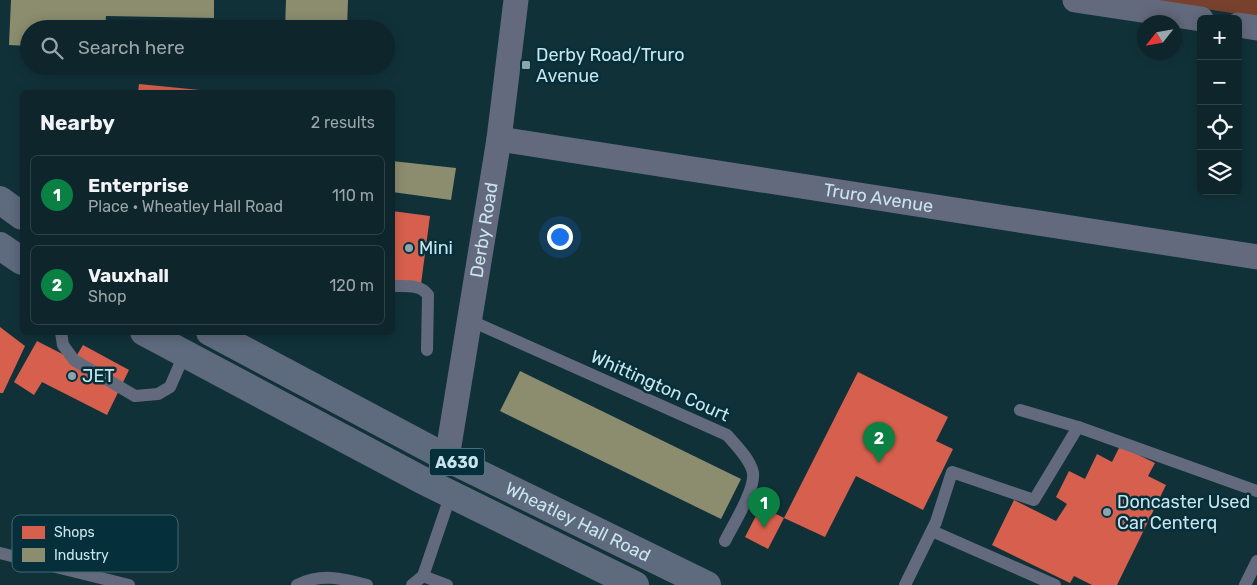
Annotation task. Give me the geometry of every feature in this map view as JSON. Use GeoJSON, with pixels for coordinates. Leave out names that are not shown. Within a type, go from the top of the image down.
{"type":"FeatureCollection","features":[{"type":"Feature","properties":{"kind":"highway"},"geometry":{"type":"LineString","coordinates":[[0,200],[20,215]]}},
{"type":"Feature","properties":{"kind":"highway"},"geometry":{"type":"LineString","coordinates":[[0,246],[20,260]]}},
{"type":"Feature","properties":{"kind":"highway","name":"Wheatley Hall Road"},"geometry":{"type":"LineString","coordinates":[[149,335],[450,494],[634,585]]}},
{"type":"Feature","properties":{"kind":"highway","name":"Wheatley Hall Road"},"geometry":{"type":"LineString","coordinates":[[217,335],[447,458],[707,585]]}},
{"type":"Feature","properties":{"kind":"street","name":"Derby Road"},"geometry":{"type":"LineString","coordinates":[[447,458],[499,139],[516,0]]}},
{"type":"Feature","properties":{"kind":"street"},"geometry":{"type":"LineString","coordinates":[[1075,0],[1197,18]]}},
{"type":"Feature","properties":{"kind":"street"},"geometry":{"type":"LineString","coordinates":[[1242,26],[1257,28]]}},
{"type":"Feature","properties":{"kind":"street","name":"Truro Avenue"},"geometry":{"type":"LineString","coordinates":[[499,139],[1257,257]]}},
{"type":"Feature","properties":{"kind":"lane"},"geometry":{"type":"LineString","coordinates":[[395,286],[420,288],[425,290],[428,295],[426,350]]}},
{"type":"Feature","properties":{"kind":"lane","name":"Whittington Court"},"geometry":{"type":"LineString","coordinates":[[469,320],[727,435],[743,454],[753,473],[750,493],[725,541]]}},
{"type":"Feature","properties":{"kind":"lane"},"geometry":{"type":"LineString","coordinates":[[61,335],[63,346],[74,360],[135,396],[158,394],[170,386],[184,355]]}},
{"type":"Feature","properties":{"kind":"lane"},"geometry":{"type":"LineString","coordinates":[[1020,410],[1078,427],[1257,491]]}},
{"type":"Feature","properties":{"kind":"lane"},"geometry":{"type":"LineString","coordinates":[[905,585],[932,531],[952,472],[1034,500],[1078,427]]}},
{"type":"Feature","properties":{"kind":"lane"},"geometry":{"type":"LineString","coordinates":[[412,585],[423,576],[450,494]]}},
{"type":"Feature","properties":{"kind":"lane"},"geometry":{"type":"LineString","coordinates":[[932,531],[1055,585]]}},
{"type":"Feature","properties":{"kind":"lane"},"geometry":{"type":"LineString","coordinates":[[1245,585],[1257,561]]}},
{"type":"Feature","properties":{"kind":"lane"},"geometry":{"type":"LineString","coordinates":[[77,572],[129,585]]}},
{"type":"Feature","properties":{"kind":"lane"},"geometry":{"type":"LineString","coordinates":[[423,576],[447,585]]}},
{"type":"Feature","properties":{"kind":"lane"},"geometry":{"type":"LineString","coordinates":[[297,585],[310,579],[342,578],[367,585]]}},
{"type":"Feature","properties":{"kind":"shaded area"},"geometry":{"type":"Polygon","coordinates":[[[1149,0],[1257,0],[1257,17],[1149,0]]]}},
{"type":"Feature","properties":{"kind":"building: Shops"},"geometry":{"type":"Polygon","coordinates":[[[139,84],[200,90],[138,90],[139,84]]]}},
{"type":"Feature","properties":{"kind":"building: Shops","name":"Mini"},"geometry":{"type":"Polygon","coordinates":[[[395,211],[430,216],[421,284],[395,280],[395,211]]]}},
{"type":"Feature","properties":{"kind":"building: Shops"},"geometry":{"type":"Polygon","coordinates":[[[0,327],[25,346],[3,393],[0,393],[0,327]]]}},
{"type":"Feature","properties":{"kind":"building: Shops","name":"JET"},"geometry":{"type":"Polygon","coordinates":[[[37,341],[74,360],[83,345],[129,370],[107,415],[42,382],[34,395],[14,382],[37,341]]]}},
{"type":"Feature","properties":{"kind":"building: Shops"},"geometry":{"type":"Polygon","coordinates":[[[858,372],[948,417],[936,441],[953,449],[923,510],[856,476],[825,537],[784,518],[858,372]]]}},
{"type":"Feature","properties":{"kind":"building: Shops","name":"Doncaster Used Car Centerq"},"geometry":{"type":"Polygon","coordinates":[[[1120,446],[1155,463],[1148,476],[1166,485],[1117,585],[1092,585],[1074,576],[1070,583],[992,545],[1014,500],[1056,521],[1067,504],[1056,497],[1069,471],[1085,479],[1097,454],[1112,462],[1120,446]]]}},
{"type":"Feature","properties":{"kind":"building: Shops"},"geometry":{"type":"Polygon","coordinates":[[[761,506],[784,518],[768,549],[745,537],[761,506]]]}},
{"type":"Feature","properties":{"kind":"building: Industry"},"geometry":{"type":"Polygon","coordinates":[[[11,0],[214,0],[214,18],[106,16],[106,20],[20,20],[20,46],[9,45],[11,0]]]}},
{"type":"Feature","properties":{"kind":"building: Industry"},"geometry":{"type":"Polygon","coordinates":[[[286,0],[348,0],[347,20],[285,20],[286,0]]]}},
{"type":"Feature","properties":{"kind":"building: Industry"},"geometry":{"type":"Polygon","coordinates":[[[395,161],[456,168],[451,200],[395,192],[395,161]]]}},
{"type":"Feature","properties":{"kind":"building: Industry"},"geometry":{"type":"Polygon","coordinates":[[[520,371],[741,479],[721,519],[500,411],[520,371]]]}},
{"type":"Feature","properties":{"kind":"place","name":"Derby Road/Truro Avenue"},"geometry":{"type":"Point","coordinates":[526,65]}},
{"type":"Feature","properties":{"kind":"place","name":"Mini"},"geometry":{"type":"Point","coordinates":[409,248]}},
{"type":"Feature","properties":{"kind":"place","name":"JET"},"geometry":{"type":"Point","coordinates":[72,376]}},
{"type":"Feature","properties":{"kind":"place","name":"Vauxhall"},"geometry":{"type":"Point","coordinates":[879,463]}},
{"type":"Feature","properties":{"kind":"place","name":"Doncaster Used Car Centerq"},"geometry":{"type":"Point","coordinates":[1107,512]}},
{"type":"Feature","properties":{"kind":"place","name":"Enterprise"},"geometry":{"type":"Point","coordinates":[764,528]}}]}
